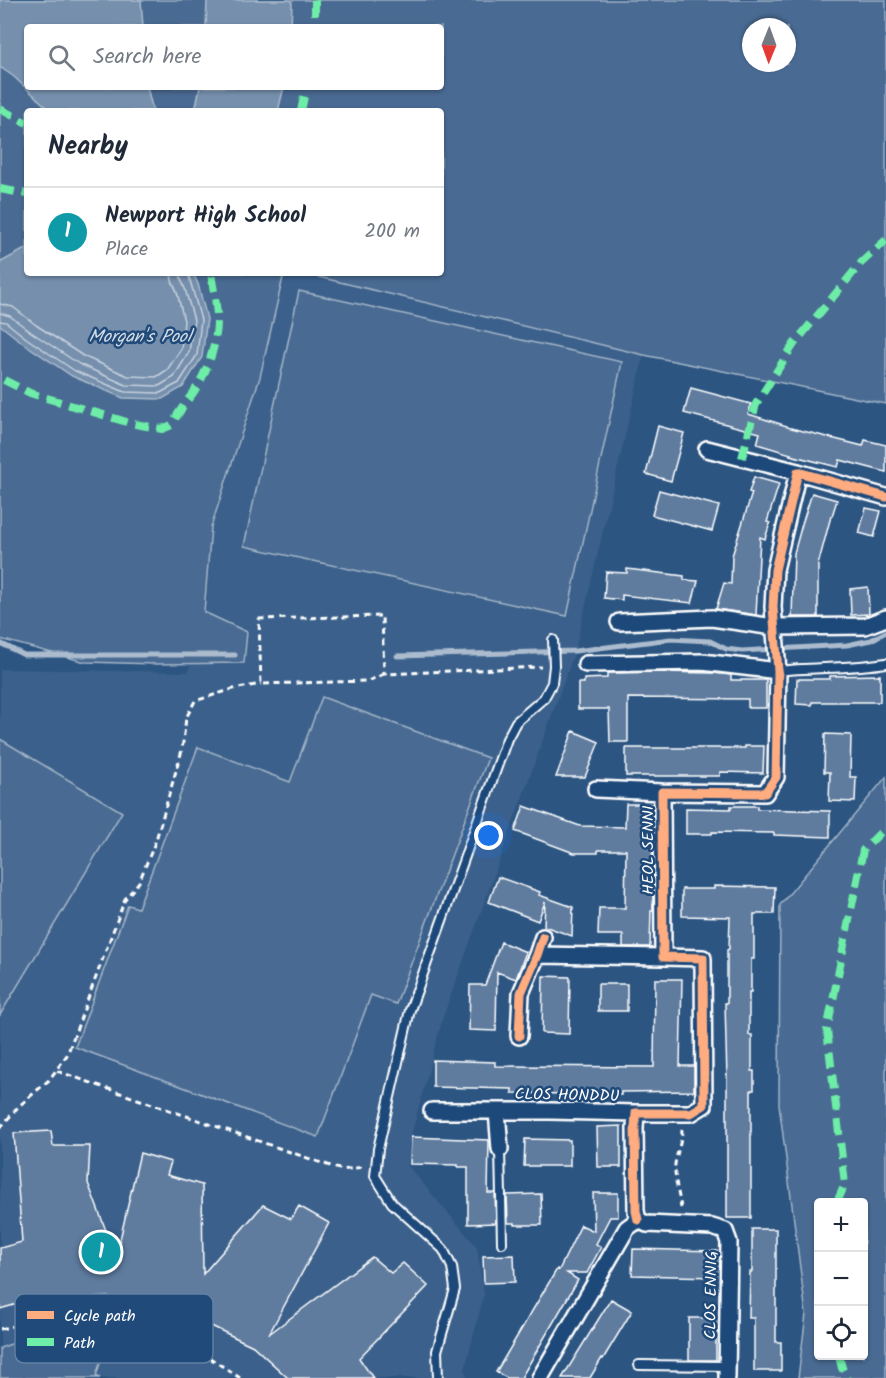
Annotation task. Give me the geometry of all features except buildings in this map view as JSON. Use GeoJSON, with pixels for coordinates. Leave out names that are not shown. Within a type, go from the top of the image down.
{"type":"FeatureCollection","features":[{"type":"Feature","properties":{"kind":"street"},"geometry":{"type":"LineString","coordinates":[[707,449],[886,497]]}},
{"type":"Feature","properties":{"kind":"street","name":"HEOL SENNI"},"geometry":{"type":"LineString","coordinates":[[663,957],[662,792],[765,793],[777,777],[777,668],[773,607],[776,570],[798,472]]}},
{"type":"Feature","properties":{"kind":"street"},"geometry":{"type":"LineString","coordinates":[[619,622],[712,618],[774,633],[865,626],[886,618]]}},
{"type":"Feature","properties":{"kind":"street"},"geometry":{"type":"LineString","coordinates":[[586,664],[702,662],[777,668]]}},
{"type":"Feature","properties":{"kind":"street"},"geometry":{"type":"LineString","coordinates":[[596,789],[662,792]]}},
{"type":"Feature","properties":{"kind":"street"},"geometry":{"type":"LineString","coordinates":[[519,1036],[521,993],[543,937]]}},
{"type":"Feature","properties":{"kind":"street"},"geometry":{"type":"LineString","coordinates":[[537,955],[703,958],[704,1105],[691,1113],[636,1113],[636,1211],[638,1220],[627,1228],[540,1378]]}},
{"type":"Feature","properties":{"kind":"street","name":"CLOS HONDDU"},"geometry":{"type":"LineString","coordinates":[[432,1111],[636,1113]]}},
{"type":"Feature","properties":{"kind":"street","name":"CLOS HONDDU"},"geometry":{"type":"LineString","coordinates":[[497,1112],[500,1149]]}},
{"type":"Feature","properties":{"kind":"street","name":"CLOS ENNIG"},"geometry":{"type":"LineString","coordinates":[[638,1220],[647,1224],[712,1227],[725,1231],[729,1242],[727,1372]]}},
{"type":"Feature","properties":{"kind":"lane"},"geometry":{"type":"LineString","coordinates":[[438,1378],[437,1351],[455,1289],[452,1267],[443,1250],[392,1203],[375,1176],[378,1149],[410,1010],[507,739],[516,722],[544,698],[552,683],[553,640]]}},
{"type":"Feature","properties":{"kind":"lane"},"geometry":{"type":"LineString","coordinates":[[777,668],[886,663]]}},
{"type":"Feature","properties":{"kind":"lane"},"geometry":{"type":"LineString","coordinates":[[500,1149],[502,1243]]}},
{"type":"Feature","properties":{"kind":"lane"},"geometry":{"type":"LineString","coordinates":[[639,1365],[727,1372]]}},
{"type":"Feature","properties":{"kind":"path"},"geometry":{"type":"LineString","coordinates":[[261,684],[259,619],[382,616],[384,674]]}},
{"type":"Feature","properties":{"kind":"path"},"geometry":{"type":"LineString","coordinates":[[0,1128],[18,1107],[49,1080],[67,1055],[125,899],[139,882],[156,840],[182,750],[186,718],[195,701],[233,689],[261,684],[368,681],[384,674],[554,666]]}},
{"type":"Feature","properties":{"kind":"path"},"geometry":{"type":"LineString","coordinates":[[56,1070],[342,1170],[376,1165]]}},
{"type":"Feature","properties":{"kind":"path"},"geometry":{"type":"LineString","coordinates":[[682,1113],[682,1135],[675,1177],[682,1225]]}},
{"type":"Feature","properties":{"kind":"path"},"geometry":{"type":"LineString","coordinates":[[0,1329],[15,1326]]}},
{"type":"Feature","properties":{"kind":"path"},"geometry":{"type":"LineString","coordinates":[[213,1361],[240,1378]]}},
{"type":"Feature","properties":{"kind":"shaded area"},"geometry":{"type":"Polygon","coordinates":[[[0,0],[886,0],[886,404],[644,355],[315,276],[444,276],[444,108],[24,108],[24,276],[283,276],[260,377],[211,527],[204,612],[247,632],[244,663],[85,662],[0,639],[0,0]]]}},
{"type":"Feature","properties":{"kind":"shaded area"},"geometry":{"type":"Polygon","coordinates":[[[283,276],[315,276],[644,355],[575,651],[443,1017],[409,1144],[408,1166],[477,1247],[484,1294],[465,1369],[467,1378],[0,1378],[0,669],[188,672],[204,612],[211,527],[260,377],[283,276]]]}},
{"type":"Feature","properties":{"kind":"shaded area"},"geometry":{"type":"Polygon","coordinates":[[[299,291],[622,362],[567,616],[244,546],[299,291]]]}},
{"type":"Feature","properties":{"kind":"shaded area"},"geometry":{"type":"Polygon","coordinates":[[[322,697],[488,758],[396,1004],[371,995],[318,1137],[75,1047],[128,905],[138,908],[198,747],[290,782],[322,697]]]}},
{"type":"Feature","properties":{"kind":"shaded area"},"geometry":{"type":"Polygon","coordinates":[[[0,739],[122,812],[0,1015],[0,739]]]}},
{"type":"Feature","properties":{"kind":"shaded area"},"geometry":{"type":"Polygon","coordinates":[[[886,777],[886,1378],[798,1378],[806,1314],[779,1104],[780,905],[886,777]]]}},
{"type":"Feature","properties":{"kind":"shaded area"},"geometry":{"type":"Polygon","coordinates":[[[15,1343],[15,1363],[100,1363],[96,1376],[100,1378],[0,1378],[0,1348],[15,1343]]]}},
{"type":"Feature","properties":{"kind":"water"},"geometry":{"type":"Polygon","coordinates":[[[0,0],[141,0],[143,24],[24,24],[24,86],[0,67],[0,0]]]}},
{"type":"Feature","properties":{"kind":"water"},"geometry":{"type":"Polygon","coordinates":[[[207,0],[290,0],[292,3],[291,24],[206,24],[207,0]]]}},
{"type":"Feature","properties":{"kind":"water"},"geometry":{"type":"Polygon","coordinates":[[[28,90],[148,90],[152,108],[48,108],[28,90]]]}},
{"type":"Feature","properties":{"kind":"water"},"geometry":{"type":"Polygon","coordinates":[[[199,90],[283,90],[279,108],[196,108],[199,90]]]}},
{"type":"Feature","properties":{"kind":"water","name":"Morgan's Pool"},"geometry":{"type":"Polygon","coordinates":[[[24,250],[24,276],[194,276],[207,319],[202,357],[183,387],[162,399],[123,398],[72,376],[0,325],[1,262],[24,250]]]}},
{"type":"Feature","properties":{"kind":"waterway"},"geometry":{"type":"LineString","coordinates":[[397,656],[575,651],[671,639],[710,641],[726,649],[742,651],[847,645],[871,640],[886,632]]}},
{"type":"Feature","properties":{"kind":"waterway"},"geometry":{"type":"LineString","coordinates":[[0,643],[24,655],[235,655]]}},
{"type":"Feature","properties":{"kind":"marked path"},"geometry":{"type":"LineString","coordinates":[[315,0],[315,24]]}},
{"type":"Feature","properties":{"kind":"marked path"},"geometry":{"type":"LineString","coordinates":[[302,108],[305,90]]}},
{"type":"Feature","properties":{"kind":"marked path"},"geometry":{"type":"LineString","coordinates":[[0,109],[24,121]]}},
{"type":"Feature","properties":{"kind":"marked path"},"geometry":{"type":"LineString","coordinates":[[0,189],[24,193]]}},
{"type":"Feature","properties":{"kind":"marked path"},"geometry":{"type":"LineString","coordinates":[[742,458],[756,404],[794,344],[861,263],[886,240]]}},
{"type":"Feature","properties":{"kind":"marked path"},"geometry":{"type":"LineString","coordinates":[[4,380],[30,393],[130,423],[162,429],[172,425],[200,382],[214,344],[217,315],[211,276]]}},
{"type":"Feature","properties":{"kind":"marked path"},"geometry":{"type":"LineString","coordinates":[[839,1198],[845,1184],[827,1030],[863,850],[886,827]]}},
{"type":"Feature","properties":{"kind":"marked path"},"geometry":{"type":"LineString","coordinates":[[840,1360],[847,1378]]}},
{"type":"Feature","properties":{"kind":"cycle path"},"geometry":{"type":"LineString","coordinates":[[638,1220],[636,1211],[636,1113],[691,1113],[704,1105],[703,958],[663,957],[662,792],[765,793],[776,777],[778,671],[773,607],[775,570],[798,472],[886,497]]}},
{"type":"Feature","properties":{"kind":"cycle path"},"geometry":{"type":"LineString","coordinates":[[519,1036],[521,993],[543,937]]}},
{"type":"Feature","properties":{"kind":"place","name":"Newport High School"},"geometry":{"type":"Point","coordinates":[101,1252]}}]}
